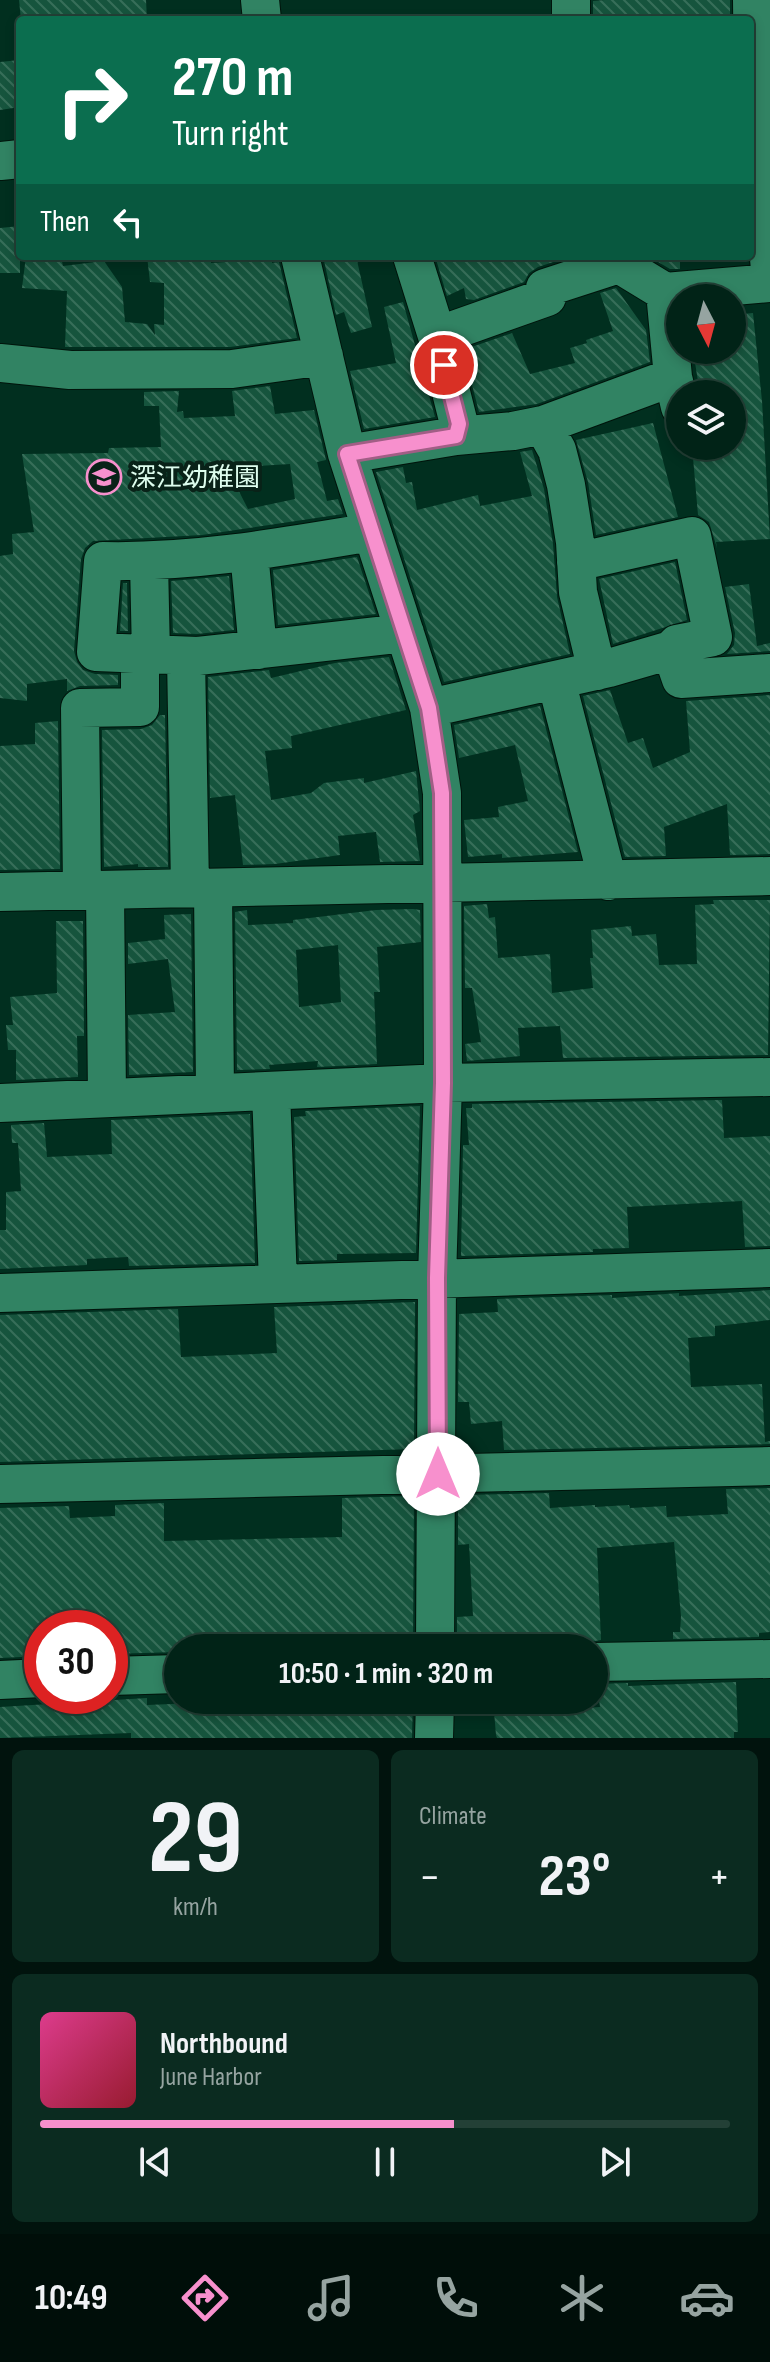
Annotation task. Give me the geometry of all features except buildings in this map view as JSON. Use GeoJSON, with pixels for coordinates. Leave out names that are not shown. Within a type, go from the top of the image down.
{"type":"FeatureCollection","features":[{"type":"Feature","properties":{"kind":"street"},"geometry":{"type":"LineString","coordinates":[[754,30],[770,269]]}},
{"type":"Feature","properties":{"kind":"street"},"geometry":{"type":"LineString","coordinates":[[301,260],[347,454],[429,708],[442,793],[443,1083],[437,1278],[435,1634]]}},
{"type":"Feature","properties":{"kind":"street"},"geometry":{"type":"LineString","coordinates":[[413,260],[437,336],[459,424],[456,436]]}},
{"type":"Feature","properties":{"kind":"street"},"geometry":{"type":"LineString","coordinates":[[437,336],[547,297],[545,288],[618,260],[665,292],[770,283]]}},
{"type":"Feature","properties":{"kind":"street"},"geometry":{"type":"LineString","coordinates":[[665,292],[675,380]]}},
{"type":"Feature","properties":{"kind":"street"},"geometry":{"type":"LineString","coordinates":[[0,363],[70,370],[217,369],[324,356]]}},
{"type":"Feature","properties":{"kind":"street"},"geometry":{"type":"LineString","coordinates":[[347,454],[456,436],[513,431],[666,394]]}},
{"type":"Feature","properties":{"kind":"street"},"geometry":{"type":"LineString","coordinates":[[543,425],[557,450],[566,485],[578,592],[597,671]]}},
{"type":"Feature","properties":{"kind":"street"},"geometry":{"type":"LineString","coordinates":[[372,532],[249,552],[149,562],[103,561],[96,652],[159,655],[258,650],[405,633]]}},
{"type":"Feature","properties":{"kind":"street"},"geometry":{"type":"LineString","coordinates":[[429,708],[597,671],[671,650],[677,644],[713,637],[692,536],[576,562]]}},
{"type":"Feature","properties":{"kind":"street"},"geometry":{"type":"LineString","coordinates":[[249,552],[258,650]]}},
{"type":"Feature","properties":{"kind":"street"},"geometry":{"type":"LineString","coordinates":[[149,562],[159,655],[202,888],[215,1093]]}},
{"type":"Feature","properties":{"kind":"street"},"geometry":{"type":"LineString","coordinates":[[671,650],[681,679],[770,673]]}},
{"type":"Feature","properties":{"kind":"street"},"geometry":{"type":"LineString","coordinates":[[107,1098],[80,708],[140,707],[159,655]]}},
{"type":"Feature","properties":{"kind":"street"},"geometry":{"type":"LineString","coordinates":[[556,680],[608,881]]}},
{"type":"Feature","properties":{"kind":"street"},"geometry":{"type":"LineString","coordinates":[[0,892],[770,876]]}},
{"type":"Feature","properties":{"kind":"street"},"geometry":{"type":"LineString","coordinates":[[0,1103],[443,1083],[770,1077]]}},
{"type":"Feature","properties":{"kind":"street"},"geometry":{"type":"LineString","coordinates":[[271,1091],[278,1283]]}},
{"type":"Feature","properties":{"kind":"street"},"geometry":{"type":"LineString","coordinates":[[0,1293],[770,1268]]}},
{"type":"Feature","properties":{"kind":"street"},"geometry":{"type":"LineString","coordinates":[[0,1484],[770,1466]]}},
{"type":"Feature","properties":{"kind":"street"},"geometry":{"type":"LineString","coordinates":[[608,1662],[770,1659]]}},
{"type":"Feature","properties":{"kind":"street"},"geometry":{"type":"LineString","coordinates":[[128,1675],[164,1674]]}},
{"type":"Feature","properties":{"kind":"street"},"geometry":{"type":"LineString","coordinates":[[0,1680],[24,1679]]}},
{"type":"Feature","properties":{"kind":"street"},"geometry":{"type":"LineString","coordinates":[[434,1738],[435,1714]]}},
{"type":"Feature","properties":{"kind":"place","name":"深江幼稚園"},"geometry":{"type":"Point","coordinates":[104,477]}},
{"type":"Feature","properties":{"kind":"route"},"geometry":{"type":"LineString","coordinates":[[438,1474],[437,1278],[443,1083],[442,793],[429,708],[347,454],[456,436],[459,424],[444,365]]}}]}
